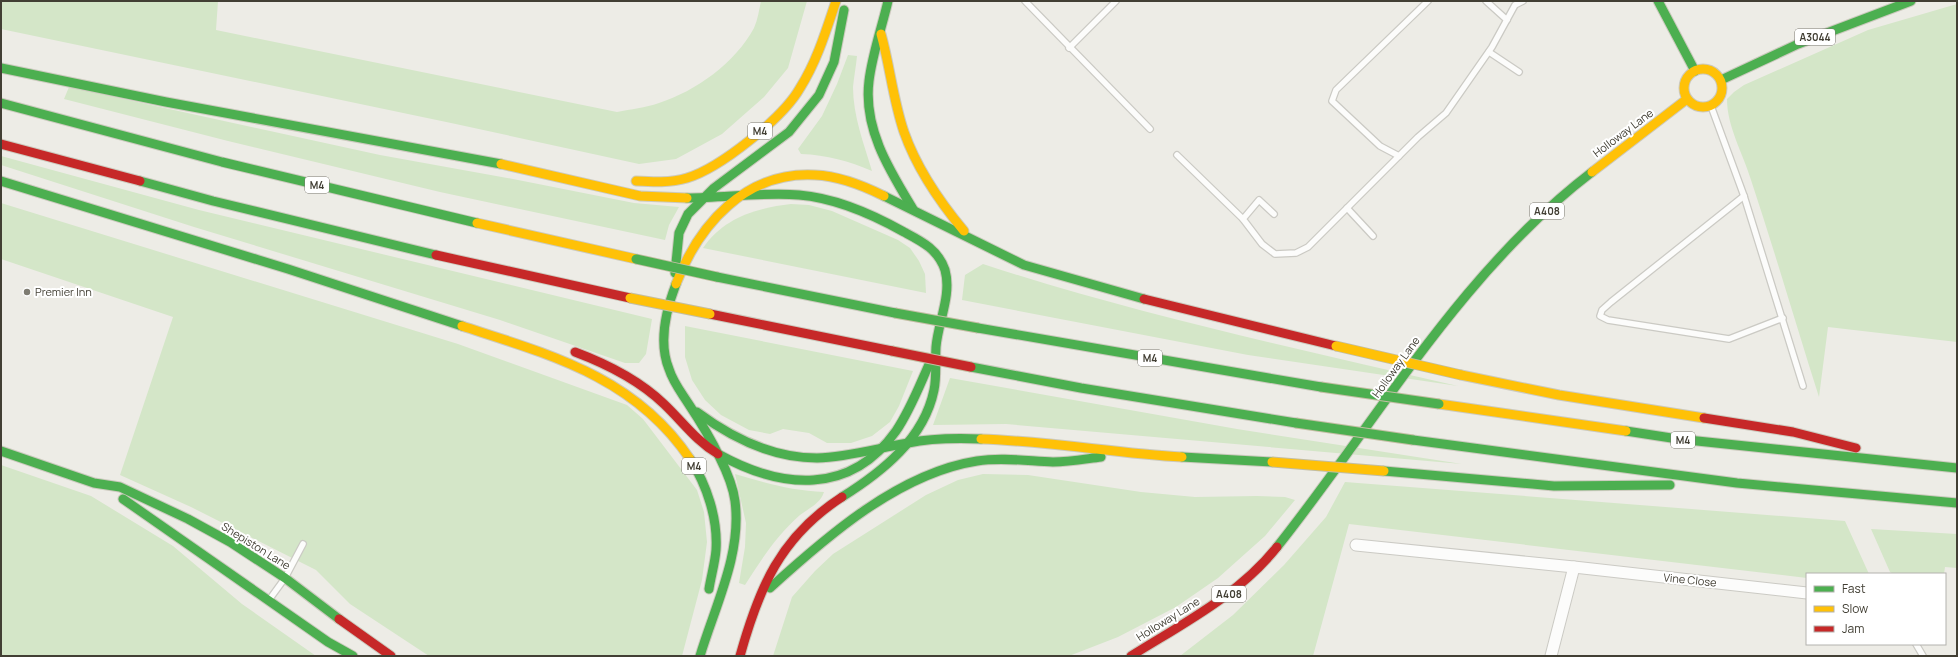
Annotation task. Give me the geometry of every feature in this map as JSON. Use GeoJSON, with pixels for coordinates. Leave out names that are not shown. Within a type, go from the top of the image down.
{"type":"FeatureCollection","features":[{"type":"Feature","properties":{"kind":"main road","name":"M4"},"geometry":{"type":"LineString","coordinates":[[627,180],[670,183],[696,176],[710,169],[730,155],[776,118],[791,103],[813,66],[836,1]]}},
{"type":"Feature","properties":{"kind":"main road","name":"M4"},"geometry":{"type":"LineString","coordinates":[[674,288],[681,230],[689,213],[704,197],[765,153],[785,136],[818,95],[832,70],[846,1]]}},
{"type":"Feature","properties":{"kind":"main road","name":"M4"},"geometry":{"type":"LineString","coordinates":[[740,656],[745,635],[769,574],[804,526],[826,507],[860,486],[886,467],[909,441],[923,420],[930,406],[935,380],[936,346],[944,305],[946,285],[942,264],[885,162],[872,124],[870,109],[869,82],[888,1]]}},
{"type":"Feature","properties":{"kind":"main road"},"geometry":{"type":"LineString","coordinates":[[1658,1],[1695,70]]}},
{"type":"Feature","properties":{"kind":"main road","name":"A3044"},"geometry":{"type":"LineString","coordinates":[[1721,80],[1798,44],[1911,1]]}},
{"type":"Feature","properties":{"kind":"main road","name":"M4"},"geometry":{"type":"LineString","coordinates":[[881,34],[889,61],[899,115],[911,150],[934,195],[970,240]]}},
{"type":"Feature","properties":{"kind":"main road","name":"M4"},"geometry":{"type":"LineString","coordinates":[[1,68],[153,100],[441,153],[556,176],[638,195],[666,198],[794,194],[812,196],[834,202],[904,231],[932,248]]}},
{"type":"Feature","properties":{"kind":"main road"},"geometry":{"type":"LineString","coordinates":[[1707,69],[1718,75],[1721,80],[1722,92],[1716,103],[1711,106],[1700,108],[1690,103],[1687,99],[1684,86],[1686,80],[1695,70],[1707,69]]}},
{"type":"Feature","properties":{"kind":"main road","name":"Holloway Lane"},"geometry":{"type":"LineString","coordinates":[[1123,656],[1132,655],[1162,638],[1219,601],[1236,588],[1270,556],[1306,512],[1427,344],[1503,252],[1576,184],[1687,99]]}},
{"type":"Feature","properties":{"kind":"main road","name":"M4"},"geometry":{"type":"LineString","coordinates":[[1,103],[222,162],[432,214],[636,260],[896,313],[1322,387],[1678,440],[1957,468]]}},
{"type":"Feature","properties":{"kind":"main road","name":"M4"},"geometry":{"type":"LineString","coordinates":[[1,144],[220,202],[441,256],[630,298],[1081,388],[1296,423],[1413,440],[1737,483],[1957,503]]}},
{"type":"Feature","properties":{"kind":"main road","name":"M4"},"geometry":{"type":"LineString","coordinates":[[700,656],[726,572],[734,537],[736,519],[735,501],[730,478],[691,408],[673,380],[665,356],[665,325],[670,299],[674,288],[692,250],[715,216],[737,196],[779,178],[814,175],[831,176],[864,186],[912,208],[970,240],[1003,256],[1051,273],[1185,310],[1461,375],[1567,396],[1793,432],[1928,466]]}},
{"type":"Feature","properties":{"kind":"main road","name":"M4"},"geometry":{"type":"LineString","coordinates":[[556,176],[607,179]]}},
{"type":"Feature","properties":{"kind":"main road","name":"M4"},"geometry":{"type":"LineString","coordinates":[[1,181],[288,269],[516,344],[594,374],[614,385],[633,398],[649,412],[684,450],[696,468],[704,487],[715,518],[716,550],[707,602],[708,628]]}},
{"type":"Feature","properties":{"kind":"main road","name":"M4"},"geometry":{"type":"LineString","coordinates":[[516,344],[571,351],[613,367],[653,394],[700,441],[716,453],[760,471],[802,481],[816,481],[837,477],[850,472],[865,462],[883,446],[910,408],[936,346]]}},
{"type":"Feature","properties":{"kind":"main road","name":"M4"},"geometry":{"type":"LineString","coordinates":[[691,408],[722,430],[747,443],[786,455],[801,457],[835,457],[909,441],[992,438],[1123,453],[1272,462],[1554,486],[1737,483]]}},
{"type":"Feature","properties":{"kind":"main road","name":"Shepiston Lane"},"geometry":{"type":"LineString","coordinates":[[1,451],[94,483],[120,487],[230,542],[285,578],[366,640],[391,656]]}},
{"type":"Feature","properties":{"kind":"main road","name":"M4"},"geometry":{"type":"LineString","coordinates":[[759,598],[800,560],[830,536],[929,474],[951,466],[978,461],[1077,461],[1123,453]]}},
{"type":"Feature","properties":{"kind":"main road","name":"Shepiston Lane"},"geometry":{"type":"LineString","coordinates":[[94,483],[144,512],[328,642],[353,656]]}},
{"type":"Feature","properties":{"kind":"main road","name":"M4"},"geometry":{"type":"LineString","coordinates":[[745,635],[746,656]]}},
{"type":"Feature","properties":{"kind":"street","name":"Vine Close"},"geometry":{"type":"LineString","coordinates":[[1356,545],[1806,593]]}},
{"type":"Feature","properties":{"kind":"street"},"geometry":{"type":"LineString","coordinates":[[1551,656],[1574,567]]}},
{"type":"Feature","properties":{"kind":"lane"},"geometry":{"type":"LineString","coordinates":[[1025,1],[1069,48],[1150,129]]}},
{"type":"Feature","properties":{"kind":"lane"},"geometry":{"type":"LineString","coordinates":[[1069,48],[1116,1]]}},
{"type":"Feature","properties":{"kind":"lane"},"geometry":{"type":"LineString","coordinates":[[1399,156],[1380,146],[1332,102],[1336,90],[1428,1]]}},
{"type":"Feature","properties":{"kind":"lane"},"geometry":{"type":"LineString","coordinates":[[1486,1],[1507,20]]}},
{"type":"Feature","properties":{"kind":"lane"},"geometry":{"type":"LineString","coordinates":[[1177,155],[1243,219],[1262,244],[1275,254],[1296,253],[1308,247],[1399,156],[1446,113],[1489,52],[1516,5],[1524,1]]}},
{"type":"Feature","properties":{"kind":"lane"},"geometry":{"type":"LineString","coordinates":[[1489,52],[1519,72]]}},
{"type":"Feature","properties":{"kind":"lane"},"geometry":{"type":"LineString","coordinates":[[1711,106],[1744,196],[1803,386]]}},
{"type":"Feature","properties":{"kind":"lane"},"geometry":{"type":"LineString","coordinates":[[1744,196],[1611,302],[1602,310],[1600,316],[1608,320],[1729,339],[1783,318]]}},
{"type":"Feature","properties":{"kind":"lane"},"geometry":{"type":"LineString","coordinates":[[1243,219],[1259,200],[1274,214]]}},
{"type":"Feature","properties":{"kind":"lane"},"geometry":{"type":"LineString","coordinates":[[1347,208],[1373,236]]}},
{"type":"Feature","properties":{"kind":"lane"},"geometry":{"type":"LineString","coordinates":[[269,600],[285,578],[303,544]]}},
{"type":"Feature","properties":{"kind":"lane"},"geometry":{"type":"LineString","coordinates":[[1917,645],[1923,656]]}},
{"type":"Feature","properties":{"kind":"green space"},"geometry":{"type":"Polygon","coordinates":[[[1,1],[218,1],[216,30],[617,112],[648,106],[673,98],[687,91],[713,74],[736,53],[746,41],[754,28],[761,1],[807,1],[788,68],[764,97],[722,134],[676,159],[639,164],[1,29],[1,1]]]}},
{"type":"Feature","properties":{"kind":"green space"},"geometry":{"type":"Polygon","coordinates":[[[1957,4],[1957,342],[1828,327],[1819,397],[1748,170],[1732,130],[1727,99],[1744,85],[1868,30],[1957,4]]]}},
{"type":"Feature","properties":{"kind":"green space"},"geometry":{"type":"Polygon","coordinates":[[[848,55],[857,56],[853,98],[860,130],[872,171],[838,159],[801,154],[798,149],[822,116],[837,84],[848,55]]]}},
{"type":"Feature","properties":{"kind":"green space"},"geometry":{"type":"Polygon","coordinates":[[[69,87],[380,155],[634,203],[679,207],[669,225],[665,240],[440,192],[228,141],[64,99],[69,87]]]}},
{"type":"Feature","properties":{"kind":"green space"},"geometry":{"type":"Polygon","coordinates":[[[1,156],[199,210],[652,319],[646,354],[639,363],[625,363],[500,320],[194,227],[1,165],[1,156]]]}},
{"type":"Feature","properties":{"kind":"green space"},"geometry":{"type":"Polygon","coordinates":[[[1,203],[458,344],[627,405],[643,419],[697,490],[704,512],[707,542],[702,580],[682,656],[429,656],[350,604],[316,570],[191,507],[120,475],[173,317],[1,259],[1,203]]]}},
{"type":"Feature","properties":{"kind":"green space"},"geometry":{"type":"Polygon","coordinates":[[[791,204],[809,205],[832,211],[898,240],[910,248],[919,261],[925,274],[926,293],[703,248],[720,229],[741,216],[765,208],[791,204]]]}},
{"type":"Feature","properties":{"kind":"green space"},"geometry":{"type":"Polygon","coordinates":[[[983,264],[1160,315],[1279,345],[1458,386],[1248,355],[962,300],[965,275],[983,264]]]}},
{"type":"Feature","properties":{"kind":"green space"},"geometry":{"type":"Polygon","coordinates":[[[685,326],[913,371],[899,406],[890,422],[872,436],[851,443],[827,443],[809,433],[783,429],[770,434],[749,430],[721,415],[705,400],[692,380],[685,357],[685,326]]]}},
{"type":"Feature","properties":{"kind":"green space"},"geometry":{"type":"Polygon","coordinates":[[[950,378],[1237,429],[1462,464],[1006,424],[933,425],[950,378]]]}},
{"type":"Feature","properties":{"kind":"green space"},"geometry":{"type":"Polygon","coordinates":[[[1,465],[91,496],[173,546],[242,604],[316,656],[1,656],[1,465]]]}},
{"type":"Feature","properties":{"kind":"green space"},"geometry":{"type":"Polygon","coordinates":[[[735,474],[790,488],[824,492],[817,503],[800,515],[777,539],[763,557],[745,585],[739,583],[745,547],[746,523],[735,474]]]}},
{"type":"Feature","properties":{"kind":"green space"},"geometry":{"type":"Polygon","coordinates":[[[983,474],[1028,475],[1141,492],[1195,497],[1257,496],[1285,497],[1295,500],[1265,536],[1218,578],[1176,607],[1118,637],[1069,656],[773,656],[792,597],[815,571],[833,554],[926,495],[958,480],[983,474]]]}},
{"type":"Feature","properties":{"kind":"green space"},"geometry":{"type":"Polygon","coordinates":[[[1345,482],[1845,521],[1869,573],[1806,573],[1806,578],[1349,524],[1313,656],[1180,656],[1233,615],[1284,565],[1326,517],[1345,482]]]}},
{"type":"Feature","properties":{"kind":"green space"},"geometry":{"type":"Polygon","coordinates":[[[1871,529],[1957,534],[1957,568],[1945,567],[1944,573],[1890,572],[1871,529]]]}},
{"type":"Feature","properties":{"kind":"traffic: fast"},"geometry":{"type":"LineString","coordinates":[[888,1],[870,71],[868,99],[870,116],[880,149],[913,209]]}},
{"type":"Feature","properties":{"kind":"traffic: fast"},"geometry":{"type":"LineString","coordinates":[[1658,1],[1695,71]]}},
{"type":"Feature","properties":{"kind":"traffic: fast"},"geometry":{"type":"LineString","coordinates":[[1721,80],[1798,44],[1911,1]]}},
{"type":"Feature","properties":{"kind":"traffic: fast"},"geometry":{"type":"LineString","coordinates":[[675,273],[679,233],[688,214],[714,188],[789,132],[819,95],[834,62],[844,10]]}},
{"type":"Feature","properties":{"kind":"traffic: fast"},"geometry":{"type":"LineString","coordinates":[[1,68],[166,102],[501,164]]}},
{"type":"Feature","properties":{"kind":"traffic: fast"},"geometry":{"type":"LineString","coordinates":[[1,103],[222,162],[477,223]]}},
{"type":"Feature","properties":{"kind":"traffic: fast"},"geometry":{"type":"LineString","coordinates":[[1277,547],[1314,499],[1423,349],[1461,301],[1502,255],[1545,212],[1592,172]]}},
{"type":"Feature","properties":{"kind":"traffic: fast"},"geometry":{"type":"LineString","coordinates":[[1,181],[288,269],[462,326]]}},
{"type":"Feature","properties":{"kind":"traffic: fast"},"geometry":{"type":"LineString","coordinates":[[140,181],[213,201],[436,255]]}},
{"type":"Feature","properties":{"kind":"traffic: fast"},"geometry":{"type":"LineString","coordinates":[[687,198],[785,194],[813,197],[840,203],[892,225],[923,242],[938,256],[942,263],[947,279],[947,289],[937,338],[935,385],[929,408],[911,439],[899,452],[872,477],[842,497]]}},
{"type":"Feature","properties":{"kind":"traffic: fast"},"geometry":{"type":"LineString","coordinates":[[884,196],[1024,265],[1144,299]]}},
{"type":"Feature","properties":{"kind":"traffic: fast"},"geometry":{"type":"LineString","coordinates":[[636,259],[717,277]]}},
{"type":"Feature","properties":{"kind":"traffic: fast"},"geometry":{"type":"LineString","coordinates":[[717,277],[895,313]]}},
{"type":"Feature","properties":{"kind":"traffic: fast"},"geometry":{"type":"LineString","coordinates":[[676,284],[666,315],[664,337],[666,359],[675,383],[705,430],[723,463],[731,484],[735,501],[735,541],[731,560],[720,599],[700,656]]}},
{"type":"Feature","properties":{"kind":"traffic: fast"},"geometry":{"type":"LineString","coordinates":[[895,313],[978,328]]}},
{"type":"Feature","properties":{"kind":"traffic: fast"},"geometry":{"type":"LineString","coordinates":[[978,328],[1321,387]]}},
{"type":"Feature","properties":{"kind":"traffic: fast"},"geometry":{"type":"LineString","coordinates":[[718,454],[742,466],[766,474],[790,479],[813,480],[836,476],[858,467],[878,452],[896,431],[911,405],[931,360]]}},
{"type":"Feature","properties":{"kind":"traffic: fast"},"geometry":{"type":"LineString","coordinates":[[971,367],[1081,388],[1296,423]]}},
{"type":"Feature","properties":{"kind":"traffic: fast"},"geometry":{"type":"LineString","coordinates":[[1321,387],[1439,404]]}},
{"type":"Feature","properties":{"kind":"traffic: fast"},"geometry":{"type":"LineString","coordinates":[[697,412],[724,430],[753,445],[800,457],[817,458],[840,456],[935,439],[981,439]]}},
{"type":"Feature","properties":{"kind":"traffic: fast"},"geometry":{"type":"LineString","coordinates":[[1296,423],[1413,440]]}},
{"type":"Feature","properties":{"kind":"traffic: fast"},"geometry":{"type":"LineString","coordinates":[[1626,431],[1678,439],[1957,468]]}},
{"type":"Feature","properties":{"kind":"traffic: fast"},"geometry":{"type":"LineString","coordinates":[[1413,440],[1737,483],[1957,503]]}},
{"type":"Feature","properties":{"kind":"traffic: fast"},"geometry":{"type":"LineString","coordinates":[[1,451],[94,483],[120,487],[188,519],[230,542],[285,578],[339,619]]}},
{"type":"Feature","properties":{"kind":"traffic: fast"},"geometry":{"type":"LineString","coordinates":[[770,588],[815,548],[865,510],[892,493],[920,479],[948,468],[977,461],[1005,459],[1059,462],[1101,457]]}},
{"type":"Feature","properties":{"kind":"traffic: fast"},"geometry":{"type":"LineString","coordinates":[[1182,457],[1272,462]]}},
{"type":"Feature","properties":{"kind":"traffic: fast"},"geometry":{"type":"LineString","coordinates":[[690,459],[702,480],[710,503],[715,526],[716,550],[709,589]]}},
{"type":"Feature","properties":{"kind":"traffic: fast"},"geometry":{"type":"LineString","coordinates":[[1384,471],[1554,486],[1670,485]]}},
{"type":"Feature","properties":{"kind":"traffic: fast"},"geometry":{"type":"LineString","coordinates":[[123,499],[328,642],[353,656]]}},
{"type":"Feature","properties":{"kind":"traffic: slow"},"geometry":{"type":"LineString","coordinates":[[636,181],[674,181],[687,178],[716,164],[733,153],[765,127],[792,100],[806,78],[821,46],[836,1]]}},
{"type":"Feature","properties":{"kind":"traffic: slow"},"geometry":{"type":"LineString","coordinates":[[881,34],[897,108],[909,146],[922,172],[946,208],[964,231]]}},
{"type":"Feature","properties":{"kind":"traffic: slow"},"geometry":{"type":"LineString","coordinates":[[1699,69],[1707,69],[1717,74],[1721,81],[1722,88],[1721,95],[1717,102],[1707,107],[1699,107],[1689,102],[1687,99],[1684,92],[1684,84],[1689,74],[1692,72],[1699,69]]}},
{"type":"Feature","properties":{"kind":"traffic: slow"},"geometry":{"type":"LineString","coordinates":[[1592,172],[1687,99]]}},
{"type":"Feature","properties":{"kind":"traffic: slow"},"geometry":{"type":"LineString","coordinates":[[501,164],[640,196],[687,198]]}},
{"type":"Feature","properties":{"kind":"traffic: slow"},"geometry":{"type":"LineString","coordinates":[[676,284],[698,241],[712,222],[728,206],[747,192],[767,182],[790,176],[815,175],[833,177],[867,188],[884,196]]}},
{"type":"Feature","properties":{"kind":"traffic: slow"},"geometry":{"type":"LineString","coordinates":[[477,223],[636,259]]}},
{"type":"Feature","properties":{"kind":"traffic: slow"},"geometry":{"type":"LineString","coordinates":[[630,298],[710,314]]}},
{"type":"Feature","properties":{"kind":"traffic: slow"},"geometry":{"type":"LineString","coordinates":[[462,326],[559,359],[589,373],[617,389],[644,408],[668,431],[690,459]]}},
{"type":"Feature","properties":{"kind":"traffic: slow"},"geometry":{"type":"LineString","coordinates":[[1336,346],[1461,375]]}},
{"type":"Feature","properties":{"kind":"traffic: slow"},"geometry":{"type":"LineString","coordinates":[[1461,375],[1559,395],[1704,418]]}},
{"type":"Feature","properties":{"kind":"traffic: slow"},"geometry":{"type":"LineString","coordinates":[[1439,404],[1626,431]]}},
{"type":"Feature","properties":{"kind":"traffic: slow"},"geometry":{"type":"LineString","coordinates":[[981,439],[1031,442],[1182,457]]}},
{"type":"Feature","properties":{"kind":"traffic: slow"},"geometry":{"type":"LineString","coordinates":[[1272,462],[1384,471]]}},
{"type":"Feature","properties":{"kind":"traffic: jam"},"geometry":{"type":"LineString","coordinates":[[1,144],[140,181]]}},
{"type":"Feature","properties":{"kind":"traffic: jam"},"geometry":{"type":"LineString","coordinates":[[436,255],[630,298]]}},
{"type":"Feature","properties":{"kind":"traffic: jam"},"geometry":{"type":"LineString","coordinates":[[1144,299],[1336,346]]}},
{"type":"Feature","properties":{"kind":"traffic: jam"},"geometry":{"type":"LineString","coordinates":[[710,314],[892,351]]}},
{"type":"Feature","properties":{"kind":"traffic: jam"},"geometry":{"type":"LineString","coordinates":[[892,351],[971,367]]}},
{"type":"Feature","properties":{"kind":"traffic: jam"},"geometry":{"type":"LineString","coordinates":[[575,352],[611,367],[644,387],[664,404],[703,443],[718,454]]}},
{"type":"Feature","properties":{"kind":"traffic: jam"},"geometry":{"type":"LineString","coordinates":[[1704,418],[1793,432],[1856,448]]}},
{"type":"Feature","properties":{"kind":"traffic: jam"},"geometry":{"type":"LineString","coordinates":[[740,656],[747,631],[764,586],[787,547],[803,529],[842,497]]}},
{"type":"Feature","properties":{"kind":"traffic: jam"},"geometry":{"type":"LineString","coordinates":[[1131,656],[1209,608],[1228,594],[1262,564],[1277,547]]}},
{"type":"Feature","properties":{"kind":"traffic: jam"},"geometry":{"type":"LineString","coordinates":[[339,619],[391,656]]}},
{"type":"Feature","properties":{"kind":"place","name":"Premier Inn"},"geometry":{"type":"Point","coordinates":[27,292]}}]}
